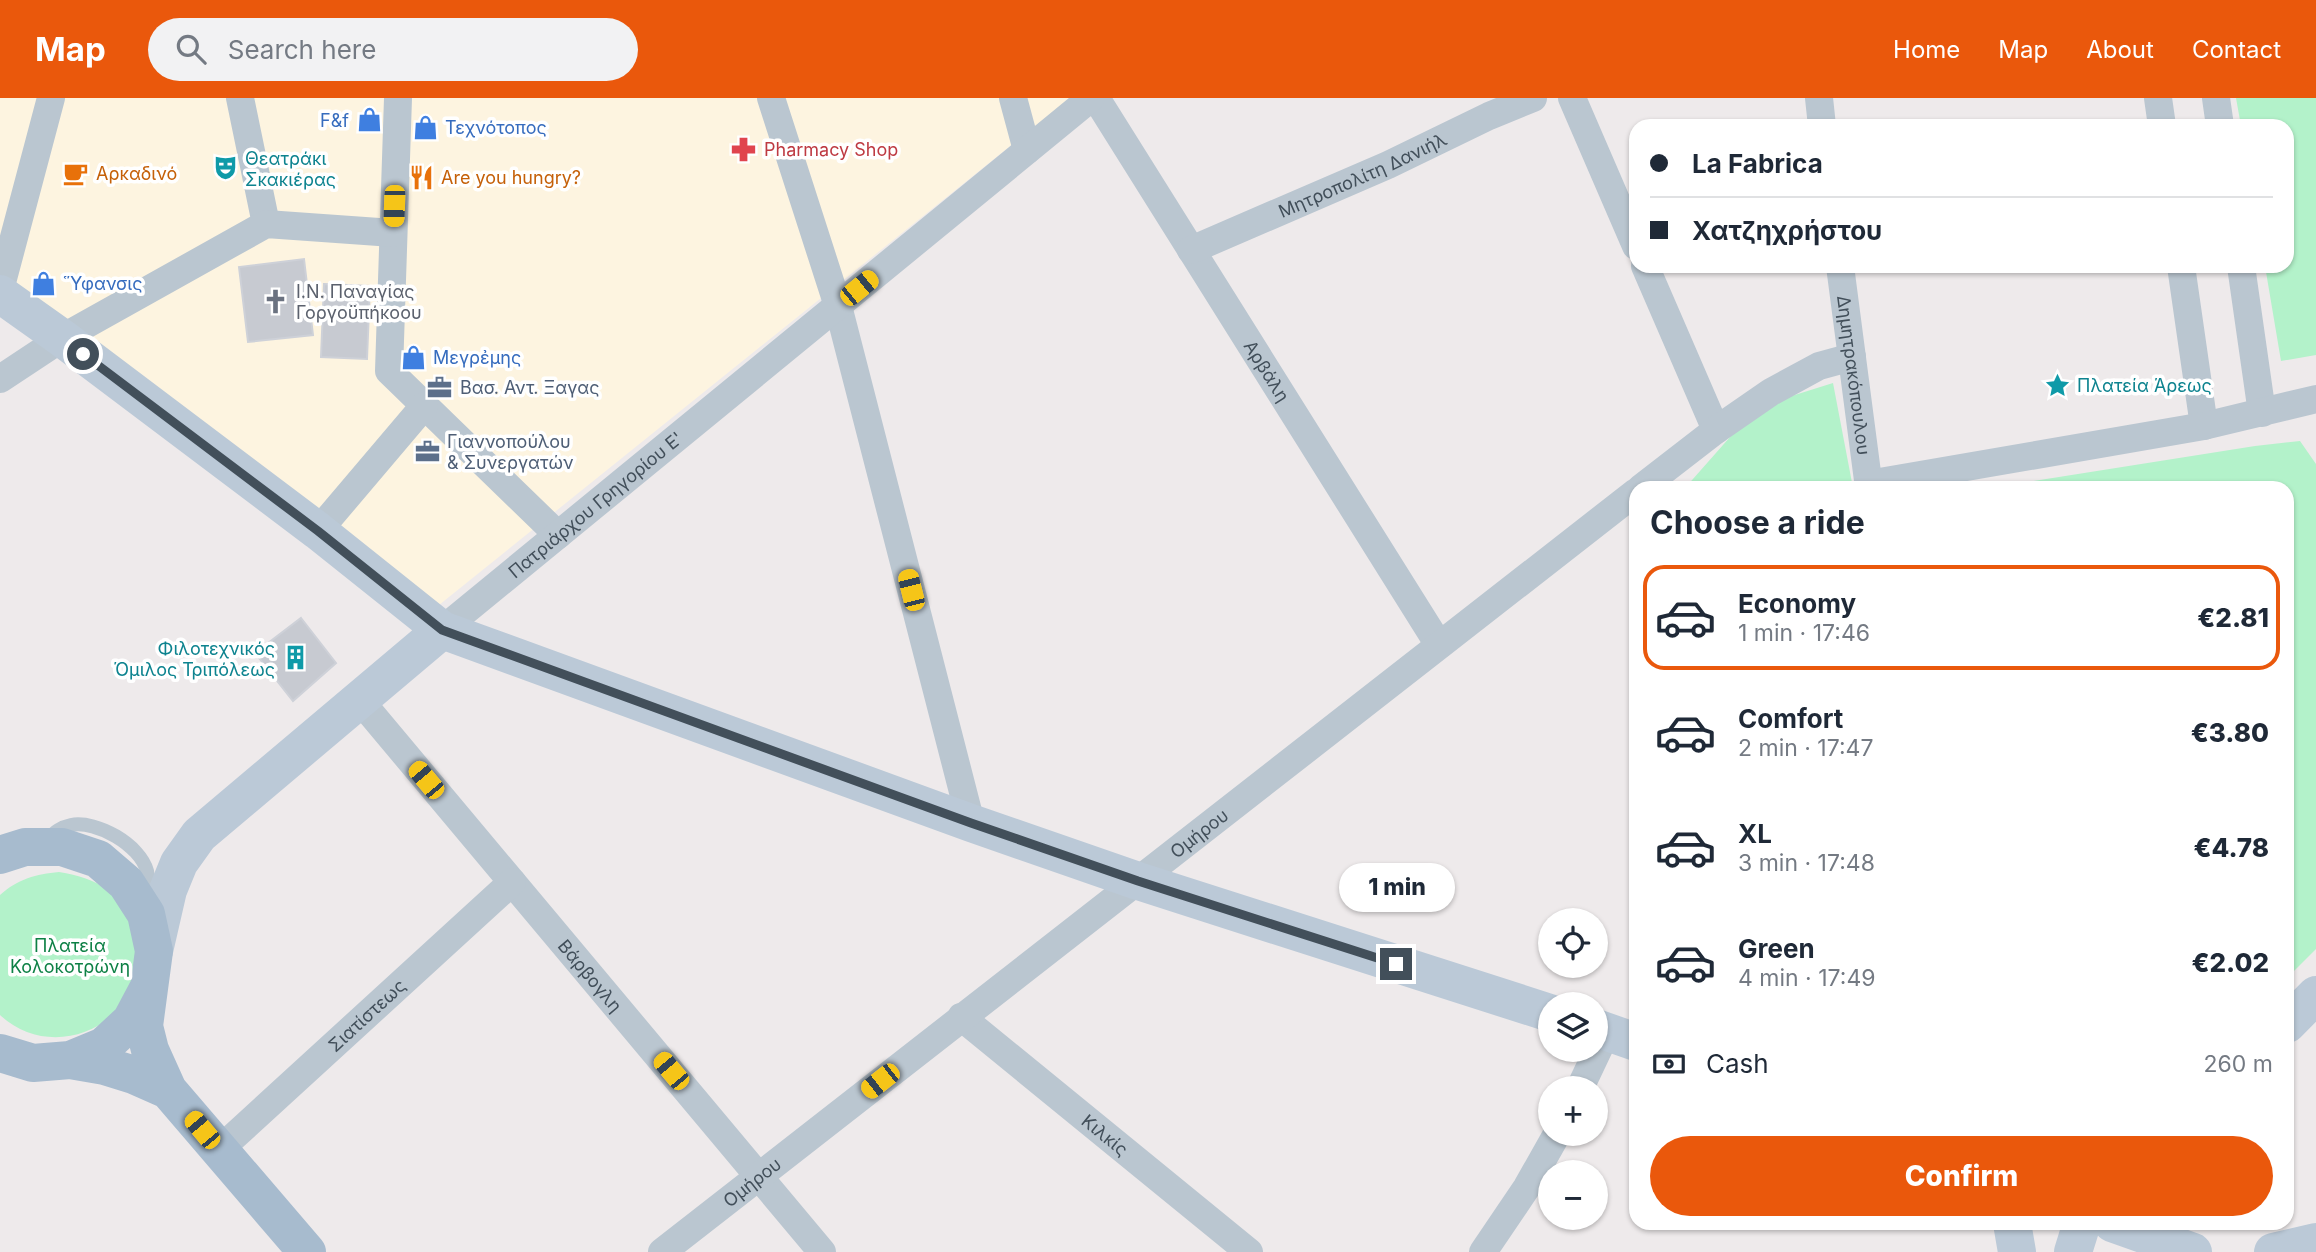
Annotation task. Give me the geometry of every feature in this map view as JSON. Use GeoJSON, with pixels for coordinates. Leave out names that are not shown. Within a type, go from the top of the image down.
{"type":"FeatureCollection","features":[{"type":"Feature","properties":{"kind":"main road"},"geometry":{"type":"LineString","coordinates":[[16,847],[62,847],[98,859],[126,883],[150,933],[149,988],[144,1026],[150,1050],[168,1090],[307,1252]]}},
{"type":"Feature","properties":{"kind":"main road"},"geometry":{"type":"LineString","coordinates":[[70,1060],[104,1046],[131,1021],[149,988]]}},
{"type":"Feature","properties":{"kind":"main road"},"geometry":{"type":"LineString","coordinates":[[0,1053],[33,1062],[70,1060],[105,1066],[168,1090]]}},
{"type":"Feature","properties":{"kind":"street"},"geometry":{"type":"LineString","coordinates":[[51,98],[0,292],[318,531],[442,630],[1138,881],[1538,1009]]}},
{"type":"Feature","properties":{"kind":"street"},"geometry":{"type":"LineString","coordinates":[[240,98],[266,224]]}},
{"type":"Feature","properties":{"kind":"street"},"geometry":{"type":"LineString","coordinates":[[398,98],[388,372],[558,536]]}},
{"type":"Feature","properties":{"kind":"street"},"geometry":{"type":"LineString","coordinates":[[771,98],[838,306],[971,823]]}},
{"type":"Feature","properties":{"kind":"street"},"geometry":{"type":"LineString","coordinates":[[1013,98],[1027,150]]}},
{"type":"Feature","properties":{"kind":"street","name":"Πατριάρχου Γρηγορίου Ε'"},"geometry":{"type":"LineString","coordinates":[[150,933],[179,863],[199,835],[358,698],[1093,98]]}},
{"type":"Feature","properties":{"kind":"street","name":"Αρβάλη"},"geometry":{"type":"LineString","coordinates":[[1093,98],[1439,645]]}},
{"type":"Feature","properties":{"kind":"street","name":"Μητροπολίτη Δανιήλ"},"geometry":{"type":"LineString","coordinates":[[1191,250],[1388,165],[1489,116],[1533,98]]}},
{"type":"Feature","properties":{"kind":"street"},"geometry":{"type":"LineString","coordinates":[[1572,98],[1629,230]]}},
{"type":"Feature","properties":{"kind":"street"},"geometry":{"type":"LineString","coordinates":[[1819,98],[1821,119]]}},
{"type":"Feature","properties":{"kind":"street"},"geometry":{"type":"LineString","coordinates":[[2158,98],[2161,119]]}},
{"type":"Feature","properties":{"kind":"street"},"geometry":{"type":"LineString","coordinates":[[2216,98],[2219,119]]}},
{"type":"Feature","properties":{"kind":"street"},"geometry":{"type":"LineString","coordinates":[[0,379],[62,338],[266,224],[393,233]]}},
{"type":"Feature","properties":{"kind":"street"},"geometry":{"type":"LineString","coordinates":[[1648,273],[1716,430]]}},
{"type":"Feature","properties":{"kind":"street","name":"Δημητρακόπουλου"},"geometry":{"type":"LineString","coordinates":[[1841,273],[1867,481]]}},
{"type":"Feature","properties":{"kind":"street"},"geometry":{"type":"LineString","coordinates":[[2182,273],[2204,426]]}},
{"type":"Feature","properties":{"kind":"street"},"geometry":{"type":"LineString","coordinates":[[2242,273],[2262,413]]}},
{"type":"Feature","properties":{"kind":"street"},"geometry":{"type":"LineString","coordinates":[[1650,481],[1716,430],[1771,393],[1819,366],[1852,357]]}},
{"type":"Feature","properties":{"kind":"street"},"geometry":{"type":"LineString","coordinates":[[1896,481],[2204,426],[2316,399]]}},
{"type":"Feature","properties":{"kind":"street"},"geometry":{"type":"LineString","coordinates":[[318,531],[424,406]]}},
{"type":"Feature","properties":{"kind":"street","name":"Ομήρου"},"geometry":{"type":"LineString","coordinates":[[662,1252],[1629,497]]}},
{"type":"Feature","properties":{"kind":"street","name":"Βάρβογλη"},"geometry":{"type":"LineString","coordinates":[[358,698],[822,1252]]}},
{"type":"Feature","properties":{"kind":"street","name":"Σιατίστεως"},"geometry":{"type":"LineString","coordinates":[[219,1150],[512,882]]}},
{"type":"Feature","properties":{"kind":"street"},"geometry":{"type":"LineString","coordinates":[[2294,1017],[2316,995]]}},
{"type":"Feature","properties":{"kind":"street","name":"Κιλκίς"},"geometry":{"type":"LineString","coordinates":[[961,1017],[1249,1252]]}},
{"type":"Feature","properties":{"kind":"street"},"geometry":{"type":"LineString","coordinates":[[1587,1076],[1613,1034]]}},
{"type":"Feature","properties":{"kind":"street"},"geometry":{"type":"LineString","coordinates":[[1483,1252],[1534,1177],[1551,1146]]}},
{"type":"Feature","properties":{"kind":"street"},"geometry":{"type":"LineString","coordinates":[[2013,1230],[2017,1252]]}},
{"type":"Feature","properties":{"kind":"street"},"geometry":{"type":"LineString","coordinates":[[2074,1252],[2080,1230]]}},
{"type":"Feature","properties":{"kind":"street"},"geometry":{"type":"LineString","coordinates":[[2117,1232],[2193,1252]]}},
{"type":"Feature","properties":{"kind":"street"},"geometry":{"type":"LineString","coordinates":[[2273,1252],[2316,1242]]}},
{"type":"Feature","properties":{"kind":"shaded area"},"geometry":{"type":"Polygon","coordinates":[[[0,98],[1070,98],[439,605],[0,282],[0,98]]]}},
{"type":"Feature","properties":{"kind":"green space"},"geometry":{"type":"Polygon","coordinates":[[[2236,98],[2316,98],[2316,355],[2281,361],[2266,273],[2294,273],[2294,119],[2240,119],[2236,98]]]}},
{"type":"Feature","properties":{"kind":"green space"},"geometry":{"type":"Polygon","coordinates":[[[1833,383],[1852,481],[1691,481],[1738,428],[1782,399],[1833,383]]]}},
{"type":"Feature","properties":{"kind":"green space"},"geometry":{"type":"Polygon","coordinates":[[[2300,441],[2316,464],[2316,949],[2294,971],[2294,481],[2033,481],[2300,441]]]}},
{"type":"Feature","properties":{"kind":"green space","name":"Πλατεία Κολοκοτρώνη"},"geometry":{"type":"Polygon","coordinates":[[[59,872],[86,878],[116,897],[129,918],[140,955],[124,1002],[107,1020],[93,1029],[77,1034],[45,1037],[14,1026],[0,1015],[0,895],[28,878],[59,872]]]}},
{"type":"Feature","properties":{"kind":"building","name":"Ι.Ν. Παναγίας Γοργοϋπήκοου"},"geometry":{"type":"Polygon","coordinates":[[[304,259],[313,335],[248,342],[239,267],[304,259]]]}},
{"type":"Feature","properties":{"kind":"building"},"geometry":{"type":"Polygon","coordinates":[[[324,284],[370,286],[367,359],[321,357],[324,284]]]}},
{"type":"Feature","properties":{"kind":"building","name":"Φιλοτεχνικός Όμιλος Τριπόλεως"},"geometry":{"type":"Polygon","coordinates":[[[301,618],[336,663],[293,701],[255,653],[301,618]]]}},
{"type":"Feature","properties":{"kind":"place","name":"F&f"},"geometry":{"type":"Point","coordinates":[369,120]}},
{"type":"Feature","properties":{"kind":"place","name":"Τεχνότοπος"},"geometry":{"type":"Point","coordinates":[425,127]}},
{"type":"Feature","properties":{"kind":"place","name":"Pharmacy Shop"},"geometry":{"type":"Point","coordinates":[744,149]}},
{"type":"Feature","properties":{"kind":"place","name":"Θεατράκι Σκακιέρας"},"geometry":{"type":"Point","coordinates":[225,168]}},
{"type":"Feature","properties":{"kind":"place","name":"Αρκαδινό"},"geometry":{"type":"Point","coordinates":[76,173]}},
{"type":"Feature","properties":{"kind":"place","name":"Are you hungry?"},"geometry":{"type":"Point","coordinates":[421,177]}},
{"type":"Feature","properties":{"kind":"place","name":"Ὕφανσις"},"geometry":{"type":"Point","coordinates":[43,283]}},
{"type":"Feature","properties":{"kind":"place","name":"Ι.Ν. Παναγίας Γοργοϋπήκοου"},"geometry":{"type":"Point","coordinates":[276,301]}},
{"type":"Feature","properties":{"kind":"place","name":"Μεγρἐμης"},"geometry":{"type":"Point","coordinates":[413,357]}},
{"type":"Feature","properties":{"kind":"place","name":"Πλατεία Άρεως"},"geometry":{"type":"Point","coordinates":[2057,385]}},
{"type":"Feature","properties":{"kind":"place","name":"Βασ. Αντ. Ξαγας"},"geometry":{"type":"Point","coordinates":[440,387]}},
{"type":"Feature","properties":{"kind":"place","name":"Γιαννοπούλου & Συνεργατών"},"geometry":{"type":"Point","coordinates":[427,451]}},
{"type":"Feature","properties":{"kind":"place","name":"Φιλοτεχνικός Όμιλος Τριπόλεως"},"geometry":{"type":"Point","coordinates":[295,658]}},
{"type":"Feature","properties":{"kind":"route"},"geometry":{"type":"LineString","coordinates":[[83,354],[318,531],[442,630],[971,823],[1138,881],[1396,964]]}}]}
